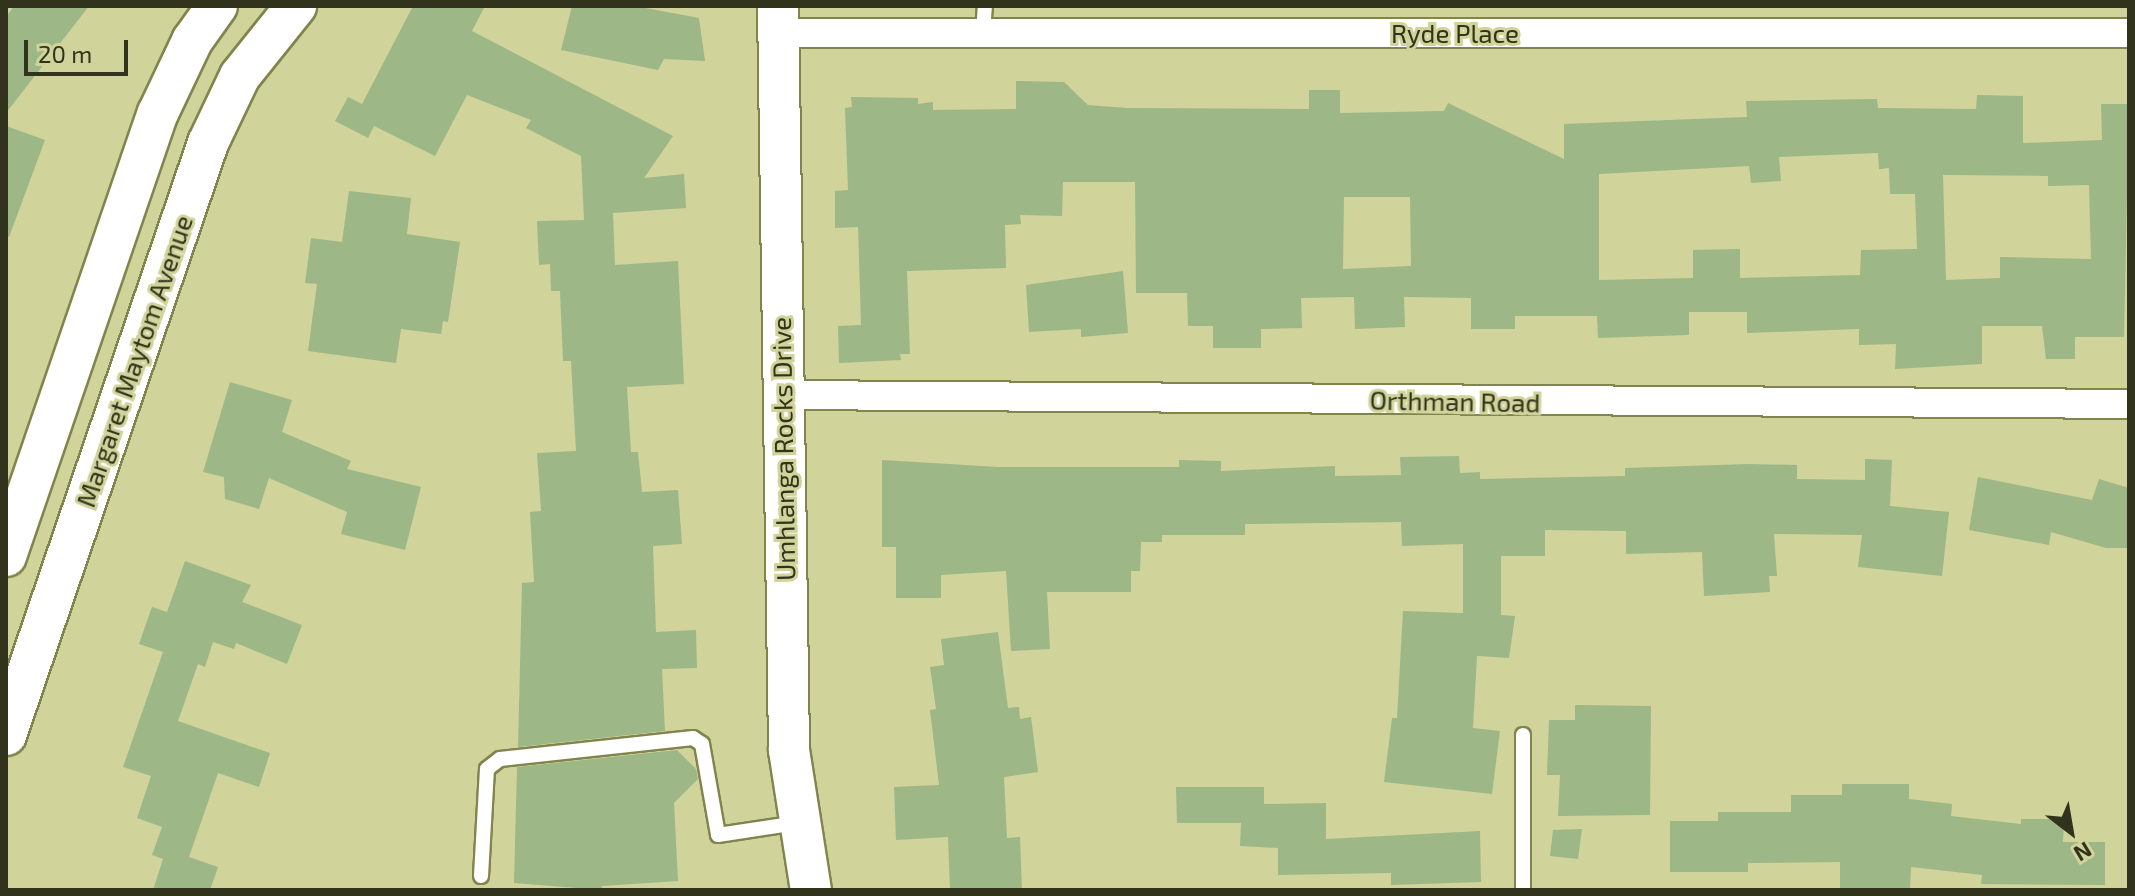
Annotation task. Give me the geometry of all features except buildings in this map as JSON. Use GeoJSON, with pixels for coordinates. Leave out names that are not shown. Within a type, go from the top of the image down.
{"type":"FeatureCollection","features":[{"type":"Feature","properties":{"kind":"street"},"geometry":{"type":"LineString","coordinates":[[6,556],[158,113],[192,41],[217,6]]}},
{"type":"Feature","properties":{"kind":"street","name":"Margaret Maytom Avenue"},"geometry":{"type":"LineString","coordinates":[[6,735],[208,143],[240,76],[296,6]]}},
{"type":"Feature","properties":{"kind":"street","name":"Ryde Place"},"geometry":{"type":"LineString","coordinates":[[779,19],[2129,33]]}},
{"type":"Feature","properties":{"kind":"street","name":"Umhlanga Rocks Drive"},"geometry":{"type":"LineString","coordinates":[[779,19],[789,750],[797,823],[811,890]]}},
{"type":"Feature","properties":{"kind":"street","name":"Orthman Road"},"geometry":{"type":"LineString","coordinates":[[782,395],[2129,404]]}},
{"type":"Feature","properties":{"kind":"lane"},"geometry":{"type":"LineString","coordinates":[[1523,735],[1523,890]]}},
{"type":"Feature","properties":{"kind":"lane"},"geometry":{"type":"LineString","coordinates":[[481,876],[487,769],[500,759],[693,738],[702,744],[718,835],[797,823]]}}]}
